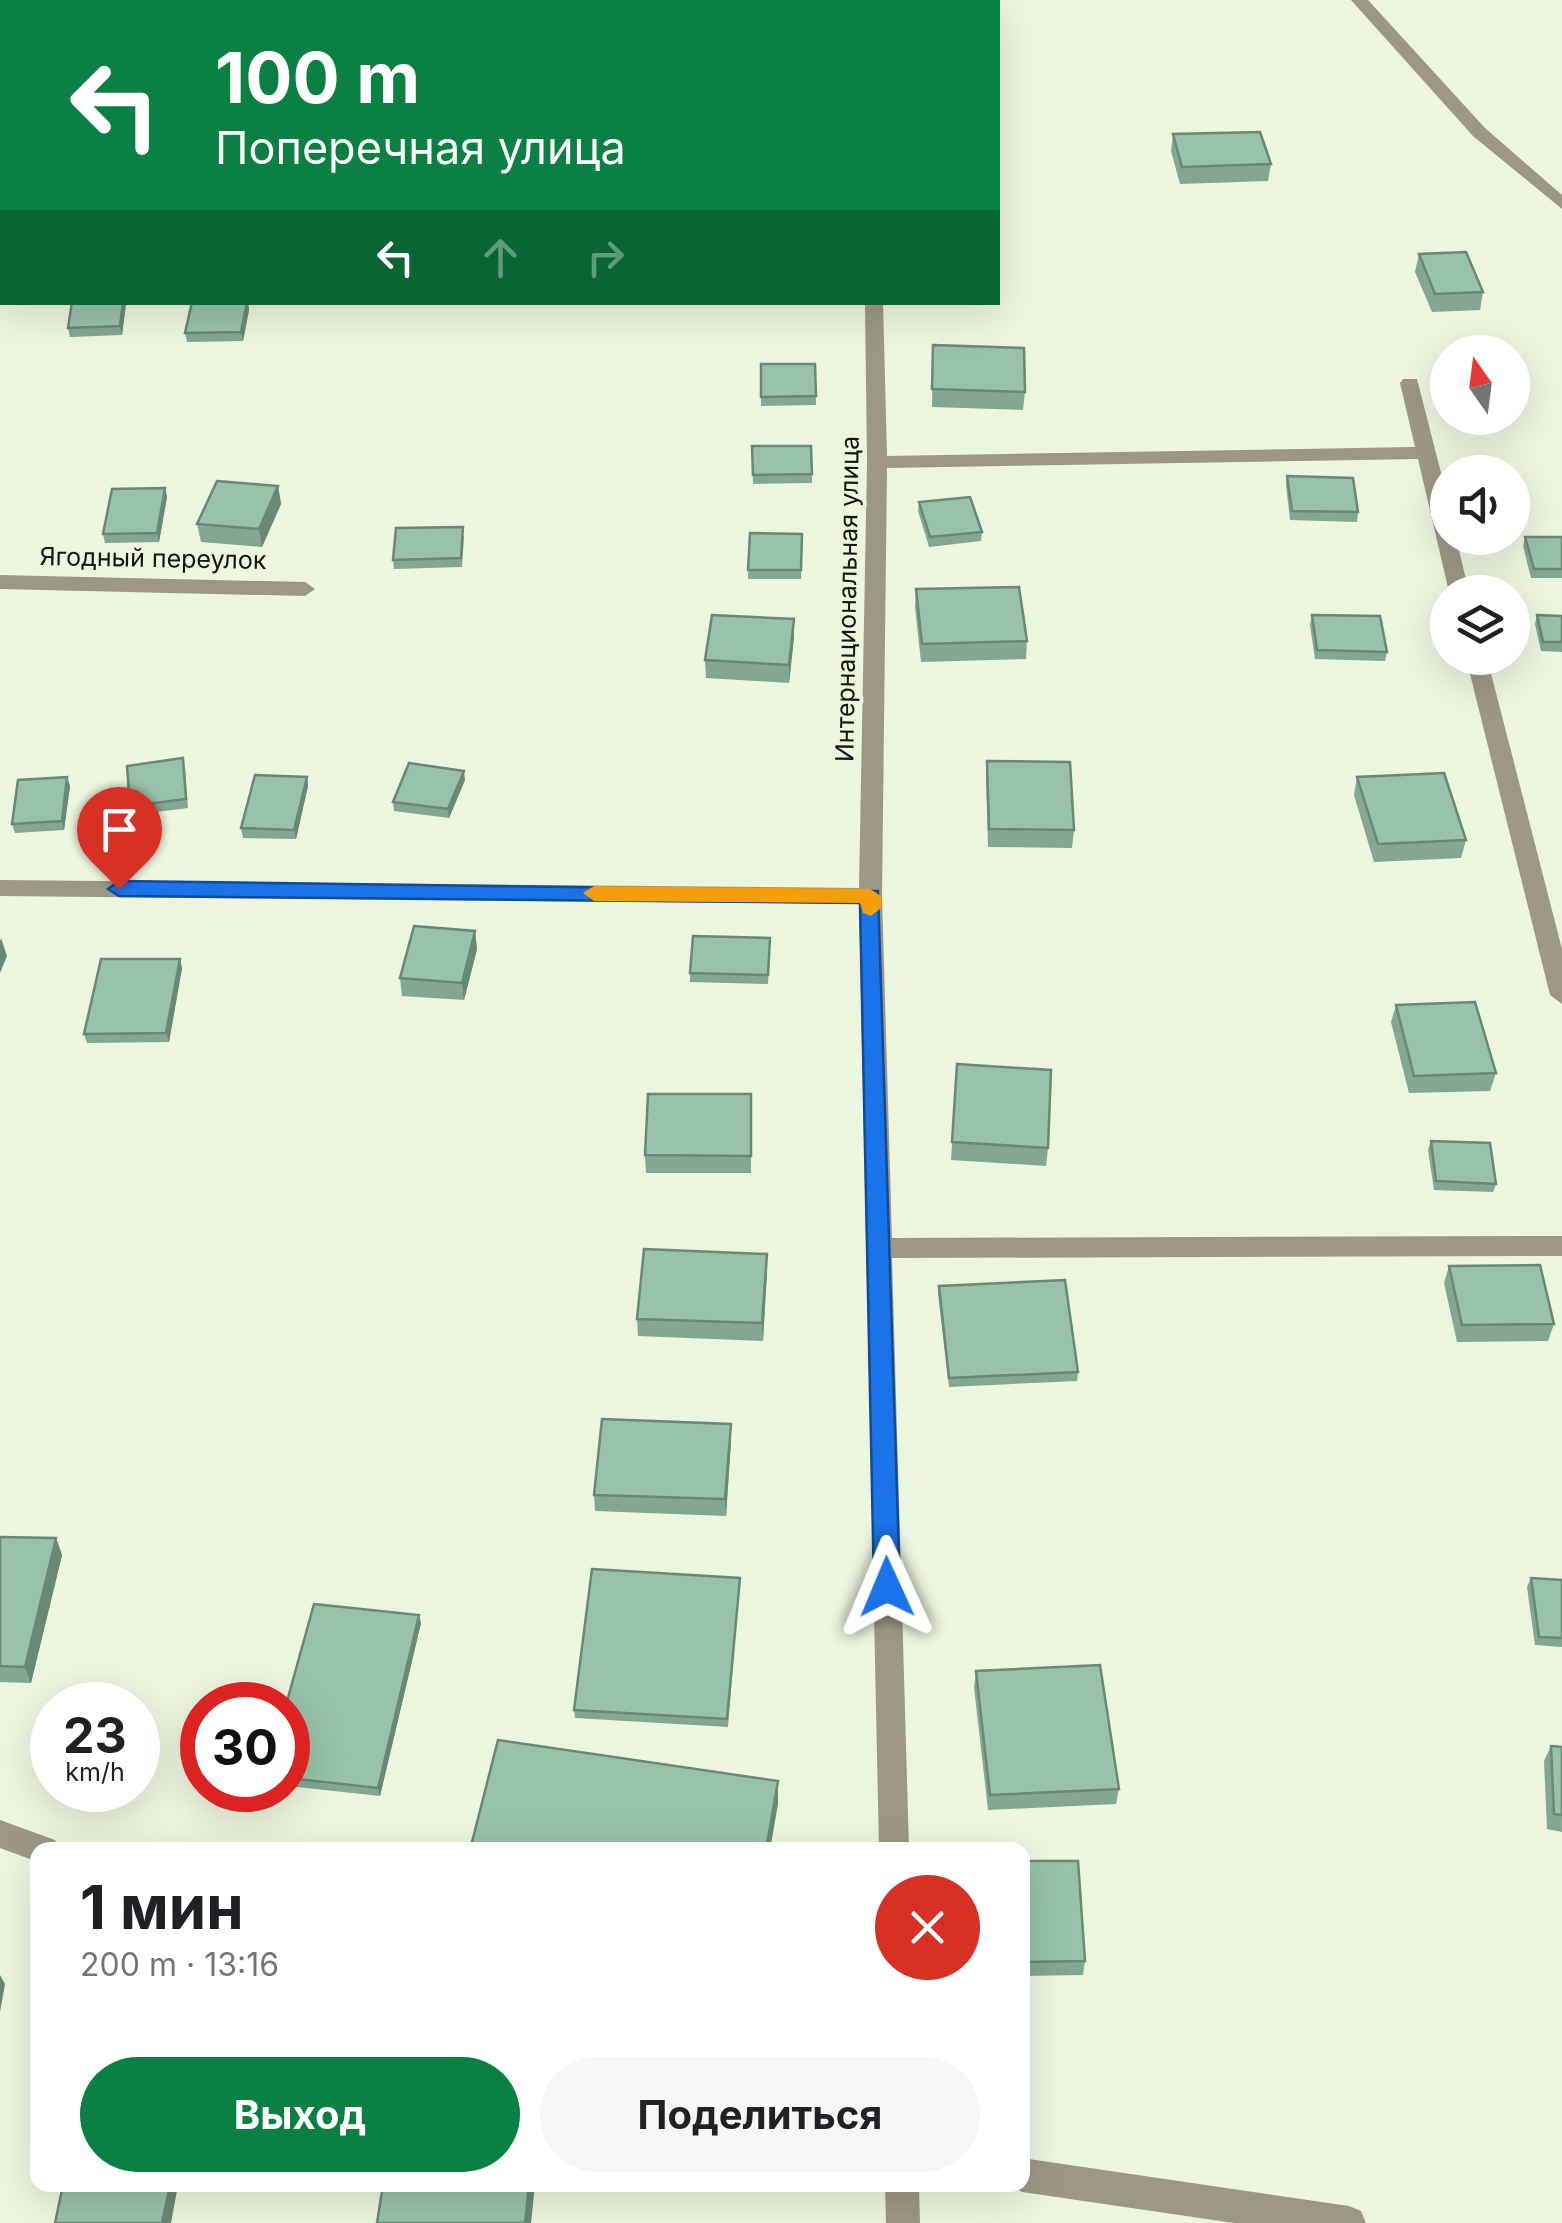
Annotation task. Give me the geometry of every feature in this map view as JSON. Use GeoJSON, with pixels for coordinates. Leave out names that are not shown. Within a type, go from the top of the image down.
{"type":"FeatureCollection","features":[{"type":"Feature","properties":{"kind":"street"},"geometry":{"type":"LineString","coordinates":[[1359,0],[1479,132],[1562,204]]}},
{"type":"Feature","properties":{"kind":"street","name":"Интернациональная улица"},"geometry":{"type":"LineString","coordinates":[[874,305],[877,462],[870,896],[894,1842]]}},
{"type":"Feature","properties":{"kind":"street"},"geometry":{"type":"LineString","coordinates":[[1410,383],[1456,575]]}},
{"type":"Feature","properties":{"kind":"street"},"geometry":{"type":"LineString","coordinates":[[877,462],[1424,453]]}},
{"type":"Feature","properties":{"kind":"street","name":"Ягодный переулок"},"geometry":{"type":"LineString","coordinates":[[0,582],[306,588]]}},
{"type":"Feature","properties":{"kind":"street"},"geometry":{"type":"LineString","coordinates":[[1480,675],[1562,996]]}},
{"type":"Feature","properties":{"kind":"street"},"geometry":{"type":"LineString","coordinates":[[0,888],[870,896]]}},
{"type":"Feature","properties":{"kind":"street"},"geometry":{"type":"LineString","coordinates":[[879,1248],[1562,1246]]}},
{"type":"Feature","properties":{"kind":"street"},"geometry":{"type":"LineString","coordinates":[[0,1834],[30,1845]]}},
{"type":"Feature","properties":{"kind":"street"},"geometry":{"type":"LineString","coordinates":[[1030,2176],[1348,2223]]}},
{"type":"Feature","properties":{"kind":"street"},"geometry":{"type":"LineString","coordinates":[[902,2192],[903,2223]]}},
{"type":"Feature","properties":{"kind":"building"},"geometry":{"type":"Polygon","coordinates":[[[1260,132],[1271,164],[1182,167],[1173,134],[1260,132]]]}},
{"type":"Feature","properties":{"kind":"building"},"geometry":{"type":"Polygon","coordinates":[[[1466,252],[1483,292],[1435,294],[1419,254],[1466,252]]]}},
{"type":"Feature","properties":{"kind":"building"},"geometry":{"type":"Polygon","coordinates":[[[72,305],[123,305],[120,326],[68,328],[72,305]]]}},
{"type":"Feature","properties":{"kind":"building"},"geometry":{"type":"Polygon","coordinates":[[[191,305],[246,305],[241,332],[185,333],[191,305]]]}},
{"type":"Feature","properties":{"kind":"building"},"geometry":{"type":"Polygon","coordinates":[[[933,345],[1024,348],[1025,392],[932,389],[933,345]]]}},
{"type":"Feature","properties":{"kind":"building"},"geometry":{"type":"Polygon","coordinates":[[[761,364],[815,364],[816,396],[761,397],[761,364]]]}},
{"type":"Feature","properties":{"kind":"building"},"geometry":{"type":"Polygon","coordinates":[[[752,446],[811,446],[812,474],[753,475],[752,446]]]}},
{"type":"Feature","properties":{"kind":"building"},"geometry":{"type":"Polygon","coordinates":[[[1287,476],[1353,478],[1358,512],[1292,511],[1287,476]]]}},
{"type":"Feature","properties":{"kind":"building"},"geometry":{"type":"Polygon","coordinates":[[[217,481],[278,486],[259,529],[197,524],[217,481]]]}},
{"type":"Feature","properties":{"kind":"building"},"geometry":{"type":"Polygon","coordinates":[[[165,488],[157,533],[103,534],[112,489],[165,488]]]}},
{"type":"Feature","properties":{"kind":"building"},"geometry":{"type":"Polygon","coordinates":[[[970,497],[982,532],[930,537],[919,502],[970,497]]]}},
{"type":"Feature","properties":{"kind":"building"},"geometry":{"type":"Polygon","coordinates":[[[463,527],[461,558],[393,560],[396,528],[463,527]]]}},
{"type":"Feature","properties":{"kind":"building"},"geometry":{"type":"Polygon","coordinates":[[[750,533],[802,534],[801,570],[748,570],[750,533]]]}},
{"type":"Feature","properties":{"kind":"building"},"geometry":{"type":"Polygon","coordinates":[[[1530,537],[1562,537],[1562,569],[1534,569],[1530,537]]]}},
{"type":"Feature","properties":{"kind":"building"},"geometry":{"type":"Polygon","coordinates":[[[1019,587],[1027,641],[922,644],[916,589],[1019,587]]]}},
{"type":"Feature","properties":{"kind":"building"},"geometry":{"type":"Polygon","coordinates":[[[712,615],[794,619],[789,665],[705,660],[712,615]]]}},
{"type":"Feature","properties":{"kind":"building"},"geometry":{"type":"Polygon","coordinates":[[[1312,615],[1380,616],[1387,652],[1317,650],[1312,615]]]}},
{"type":"Feature","properties":{"kind":"building"},"geometry":{"type":"Polygon","coordinates":[[[1537,615],[1562,616],[1562,642],[1543,642],[1537,615]]]}},
{"type":"Feature","properties":{"kind":"building"},"geometry":{"type":"Polygon","coordinates":[[[183,758],[186,799],[130,806],[127,766],[183,758]]]}},
{"type":"Feature","properties":{"kind":"building"},"geometry":{"type":"Polygon","coordinates":[[[987,761],[1070,762],[1074,830],[989,829],[987,761]]]}},
{"type":"Feature","properties":{"kind":"building"},"geometry":{"type":"Polygon","coordinates":[[[409,763],[464,771],[448,809],[393,802],[409,763]]]}},
{"type":"Feature","properties":{"kind":"building"},"geometry":{"type":"Polygon","coordinates":[[[1444,773],[1466,840],[1378,844],[1357,777],[1444,773]]]}},
{"type":"Feature","properties":{"kind":"building"},"geometry":{"type":"Polygon","coordinates":[[[255,775],[307,777],[294,830],[241,828],[255,775]]]}},
{"type":"Feature","properties":{"kind":"building"},"geometry":{"type":"Polygon","coordinates":[[[67,777],[62,821],[12,824],[18,780],[67,777]]]}},
{"type":"Feature","properties":{"kind":"building"},"geometry":{"type":"Polygon","coordinates":[[[414,926],[475,931],[462,983],[400,978],[414,926]]]}},
{"type":"Feature","properties":{"kind":"building"},"geometry":{"type":"Polygon","coordinates":[[[693,936],[770,938],[768,975],[690,973],[693,936]]]}},
{"type":"Feature","properties":{"kind":"building"},"geometry":{"type":"Polygon","coordinates":[[[101,959],[180,959],[166,1033],[84,1034],[101,959]]]}},
{"type":"Feature","properties":{"kind":"building"},"geometry":{"type":"Polygon","coordinates":[[[1475,1002],[1496,1073],[1414,1076],[1396,1005],[1475,1002]]]}},
{"type":"Feature","properties":{"kind":"building"},"geometry":{"type":"Polygon","coordinates":[[[957,1064],[1051,1070],[1048,1148],[952,1142],[957,1064]]]}},
{"type":"Feature","properties":{"kind":"building"},"geometry":{"type":"Polygon","coordinates":[[[648,1094],[751,1094],[751,1156],[645,1155],[648,1094]]]}},
{"type":"Feature","properties":{"kind":"building"},"geometry":{"type":"Polygon","coordinates":[[[1431,1141],[1490,1143],[1496,1184],[1436,1181],[1431,1141]]]}},
{"type":"Feature","properties":{"kind":"building"},"geometry":{"type":"Polygon","coordinates":[[[644,1249],[767,1254],[762,1323],[637,1319],[644,1249]]]}},
{"type":"Feature","properties":{"kind":"building"},"geometry":{"type":"Polygon","coordinates":[[[1540,1265],[1554,1324],[1462,1325],[1449,1266],[1540,1265]]]}},
{"type":"Feature","properties":{"kind":"building"},"geometry":{"type":"Polygon","coordinates":[[[1065,1280],[1078,1372],[949,1378],[939,1286],[1065,1280]]]}},
{"type":"Feature","properties":{"kind":"building"},"geometry":{"type":"Polygon","coordinates":[[[602,1419],[731,1424],[725,1499],[594,1495],[602,1419]]]}},
{"type":"Feature","properties":{"kind":"building"},"geometry":{"type":"Polygon","coordinates":[[[0,1537],[56,1538],[25,1667],[0,1666],[0,1537]]]}},
{"type":"Feature","properties":{"kind":"building"},"geometry":{"type":"Polygon","coordinates":[[[592,1569],[740,1578],[727,1719],[574,1710],[592,1569]]]}},
{"type":"Feature","properties":{"kind":"building"},"geometry":{"type":"Polygon","coordinates":[[[1531,1578],[1562,1580],[1562,1638],[1539,1637],[1531,1578]]]}},
{"type":"Feature","properties":{"kind":"building"},"geometry":{"type":"Polygon","coordinates":[[[314,1604],[419,1615],[378,1788],[310,1780],[310,1682],[292,1682],[314,1604]]]}},
{"type":"Feature","properties":{"kind":"building"},"geometry":{"type":"Polygon","coordinates":[[[1100,1665],[1119,1789],[990,1795],[976,1671],[1100,1665]]]}},
{"type":"Feature","properties":{"kind":"building"},"geometry":{"type":"Polygon","coordinates":[[[498,1740],[778,1781],[767,1842],[472,1842],[498,1740]]]}},
{"type":"Feature","properties":{"kind":"building"},"geometry":{"type":"Polygon","coordinates":[[[1551,1746],[1562,1747],[1562,1815],[1554,1814],[1551,1746]]]}},
{"type":"Feature","properties":{"kind":"building"},"geometry":{"type":"Polygon","coordinates":[[[1030,1861],[1078,1861],[1085,1961],[1030,1962],[1030,1861]]]}},
{"type":"Feature","properties":{"kind":"building"},"geometry":{"type":"Polygon","coordinates":[[[62,2192],[169,2192],[162,2223],[55,2223],[62,2192]]]}},
{"type":"Feature","properties":{"kind":"building"},"geometry":{"type":"Polygon","coordinates":[[[382,2192],[528,2192],[525,2223],[377,2223],[382,2192]]]}},
{"type":"Feature","properties":{"kind":"slow traffic"},"geometry":{"type":"LineString","coordinates":[[594,893],[870,896],[871,908]]}},
{"type":"Feature","properties":{"kind":"route"},"geometry":{"type":"LineString","coordinates":[[119,889],[870,896],[887,1587]]}}]}
